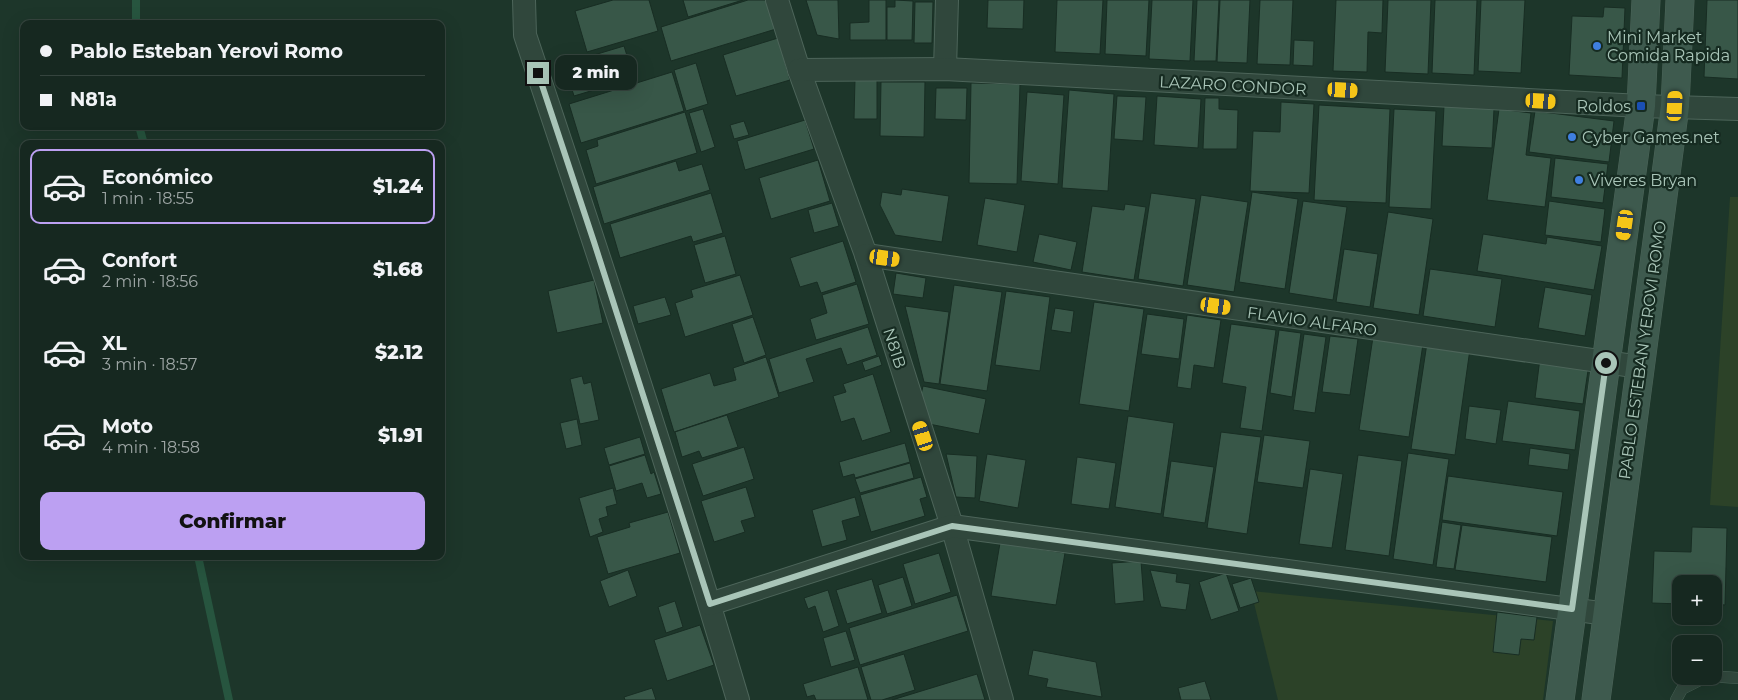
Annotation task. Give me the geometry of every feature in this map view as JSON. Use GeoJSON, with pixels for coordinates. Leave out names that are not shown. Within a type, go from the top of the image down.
{"type":"FeatureCollection","features":[{"type":"Feature","properties":{"kind":"main road","name":"PABLO ESTEBAN YEROVI ROMO"},"geometry":{"type":"LineString","coordinates":[[1560,700],[1641,106],[1646,0]]}},
{"type":"Feature","properties":{"kind":"main road","name":"PABLO ESTEBAN YEROVI ROMO"},"geometry":{"type":"LineString","coordinates":[[1596,700],[1675,106],[1680,0]]}},
{"type":"Feature","properties":{"kind":"street"},"geometry":{"type":"LineString","coordinates":[[524,0],[526,35],[710,604],[738,700]]}},
{"type":"Feature","properties":{"kind":"street","name":"N81B"},"geometry":{"type":"LineString","coordinates":[[777,0],[799,70],[866,255],[952,526],[1002,700]]}},
{"type":"Feature","properties":{"kind":"street"},"geometry":{"type":"LineString","coordinates":[[945,70],[947,0]]}},
{"type":"Feature","properties":{"kind":"street","name":"LAZARO CONDOR"},"geometry":{"type":"LineString","coordinates":[[799,70],[945,70],[1641,106],[1738,109]]}},
{"type":"Feature","properties":{"kind":"street","name":"FLAVIO ALFARO"},"geometry":{"type":"LineString","coordinates":[[866,255],[1640,367]]}},
{"type":"Feature","properties":{"kind":"street"},"geometry":{"type":"LineString","coordinates":[[710,604],[952,526],[1607,614]]}},
{"type":"Feature","properties":{"kind":"lane"},"geometry":{"type":"LineString","coordinates":[[1676,700],[1682,689],[1708,676],[1738,678]]}},
{"type":"Feature","properties":{"kind":"green space"},"geometry":{"type":"Polygon","coordinates":[[[1730,197],[1738,197],[1738,507],[1710,505],[1730,197]]]}},
{"type":"Feature","properties":{"kind":"green space"},"geometry":{"type":"Polygon","coordinates":[[[1251,591],[1553,621],[1543,700],[1278,700],[1251,591]]]}},
{"type":"Feature","properties":{"kind":"building"},"geometry":{"type":"Polygon","coordinates":[[[613,0],[649,0],[658,31],[587,52],[575,11],[613,0]]]}},
{"type":"Feature","properties":{"kind":"building"},"geometry":{"type":"Polygon","coordinates":[[[683,0],[743,0],[688,17],[683,0]]]}},
{"type":"Feature","properties":{"kind":"building"},"geometry":{"type":"Polygon","coordinates":[[[748,0],[767,0],[776,29],[671,61],[661,27],[748,0]]]}},
{"type":"Feature","properties":{"kind":"building"},"geometry":{"type":"Polygon","coordinates":[[[806,0],[838,0],[839,39],[817,35],[806,0]]]}},
{"type":"Feature","properties":{"kind":"building"},"geometry":{"type":"Polygon","coordinates":[[[869,0],[886,0],[886,40],[850,40],[850,23],[869,22],[869,0]]]}},
{"type":"Feature","properties":{"kind":"building"},"geometry":{"type":"Polygon","coordinates":[[[895,0],[913,1],[912,40],[887,40],[887,7],[895,7],[895,0]]]}},
{"type":"Feature","properties":{"kind":"building"},"geometry":{"type":"Polygon","coordinates":[[[988,0],[1024,0],[1023,29],[987,28],[988,0]]]}},
{"type":"Feature","properties":{"kind":"building"},"geometry":{"type":"Polygon","coordinates":[[[1057,0],[1103,0],[1100,54],[1055,52],[1057,0]]]}},
{"type":"Feature","properties":{"kind":"building"},"geometry":{"type":"Polygon","coordinates":[[[1107,0],[1149,0],[1146,56],[1105,54],[1107,0]]]}},
{"type":"Feature","properties":{"kind":"building"},"geometry":{"type":"Polygon","coordinates":[[[1152,0],[1193,0],[1190,61],[1149,59],[1152,0]]]}},
{"type":"Feature","properties":{"kind":"building"},"geometry":{"type":"Polygon","coordinates":[[[1197,0],[1219,0],[1216,61],[1194,61],[1197,0]]]}},
{"type":"Feature","properties":{"kind":"building"},"geometry":{"type":"Polygon","coordinates":[[[1220,0],[1250,0],[1247,63],[1217,62],[1220,0]]]}},
{"type":"Feature","properties":{"kind":"building"},"geometry":{"type":"Polygon","coordinates":[[[1260,0],[1293,0],[1290,65],[1257,64],[1260,0]]]}},
{"type":"Feature","properties":{"kind":"building"},"geometry":{"type":"Polygon","coordinates":[[[1336,0],[1383,0],[1382,33],[1368,32],[1367,72],[1333,71],[1336,0]]]}},
{"type":"Feature","properties":{"kind":"building"},"geometry":{"type":"Polygon","coordinates":[[[1388,0],[1431,0],[1428,74],[1385,72],[1388,0]]]}},
{"type":"Feature","properties":{"kind":"building"},"geometry":{"type":"Polygon","coordinates":[[[1435,0],[1477,0],[1474,75],[1432,73],[1435,0]]]}},
{"type":"Feature","properties":{"kind":"building"},"geometry":{"type":"Polygon","coordinates":[[[1481,0],[1525,0],[1521,73],[1478,71],[1481,0]]]}},
{"type":"Feature","properties":{"kind":"building"},"geometry":{"type":"Polygon","coordinates":[[[1707,0],[1738,0],[1738,79],[1704,77],[1707,0]]]}},
{"type":"Feature","properties":{"kind":"building"},"geometry":{"type":"Polygon","coordinates":[[[915,2],[933,2],[932,43],[914,43],[915,2]]]}},
{"type":"Feature","properties":{"kind":"building","name":"Mini Market Comida Rapida"},"geometry":{"type":"Polygon","coordinates":[[[1604,7],[1625,8],[1622,78],[1569,75],[1572,16],[1603,17],[1604,7]]]}},
{"type":"Feature","properties":{"kind":"building"},"geometry":{"type":"Polygon","coordinates":[[[778,38],[790,80],[736,96],[723,55],[778,38]]]}},
{"type":"Feature","properties":{"kind":"building"},"geometry":{"type":"Polygon","coordinates":[[[1294,40],[1314,41],[1313,66],[1293,65],[1294,40]]]}},
{"type":"Feature","properties":{"kind":"building"},"geometry":{"type":"Polygon","coordinates":[[[624,46],[634,78],[574,96],[564,64],[624,46]]]}},
{"type":"Feature","properties":{"kind":"building"},"geometry":{"type":"Polygon","coordinates":[[[696,63],[708,104],[686,111],[674,70],[696,63]]]}},
{"type":"Feature","properties":{"kind":"building"},"geometry":{"type":"Polygon","coordinates":[[[672,72],[684,111],[581,143],[569,104],[672,72]]]}},
{"type":"Feature","properties":{"kind":"building"},"geometry":{"type":"Polygon","coordinates":[[[855,79],[877,79],[877,119],[854,119],[855,79]]]}},
{"type":"Feature","properties":{"kind":"building"},"geometry":{"type":"Polygon","coordinates":[[[881,82],[925,82],[924,137],[880,136],[881,82]]]}},
{"type":"Feature","properties":{"kind":"building"},"geometry":{"type":"Polygon","coordinates":[[[971,83],[1020,84],[1017,184],[969,183],[971,83]]]}},
{"type":"Feature","properties":{"kind":"building"},"geometry":{"type":"Polygon","coordinates":[[[936,88],[967,88],[966,120],[935,119],[936,88]]]}},
{"type":"Feature","properties":{"kind":"building"},"geometry":{"type":"Polygon","coordinates":[[[1069,90],[1114,94],[1108,191],[1062,188],[1069,90]]]}},
{"type":"Feature","properties":{"kind":"building"},"geometry":{"type":"Polygon","coordinates":[[[1027,92],[1064,95],[1058,184],[1021,181],[1027,92]]]}},
{"type":"Feature","properties":{"kind":"building"},"geometry":{"type":"Polygon","coordinates":[[[1117,96],[1146,97],[1143,141],[1114,139],[1117,96]]]}},
{"type":"Feature","properties":{"kind":"building"},"geometry":{"type":"Polygon","coordinates":[[[1157,96],[1201,99],[1198,148],[1154,145],[1157,96]]]}},
{"type":"Feature","properties":{"kind":"building"},"geometry":{"type":"Polygon","coordinates":[[[1205,98],[1219,98],[1219,109],[1238,110],[1237,149],[1203,149],[1205,98]]]}},
{"type":"Feature","properties":{"kind":"building"},"geometry":{"type":"Polygon","coordinates":[[[1281,102],[1314,104],[1309,193],[1250,191],[1253,131],[1280,132],[1281,102]]]}},
{"type":"Feature","properties":{"kind":"building"},"geometry":{"type":"Polygon","coordinates":[[[1319,105],[1390,109],[1386,203],[1314,200],[1319,105]]]}},
{"type":"Feature","properties":{"kind":"building"},"geometry":{"type":"Polygon","coordinates":[[[1444,106],[1494,109],[1492,148],[1442,146],[1444,106]]]}},
{"type":"Feature","properties":{"kind":"building"},"geometry":{"type":"Polygon","coordinates":[[[703,109],[715,147],[701,152],[689,113],[703,109]]]}},
{"type":"Feature","properties":{"kind":"building"},"geometry":{"type":"Polygon","coordinates":[[[1394,109],[1436,111],[1431,209],[1389,207],[1394,109]]]}},
{"type":"Feature","properties":{"kind":"building"},"geometry":{"type":"Polygon","coordinates":[[[1499,109],[1531,113],[1526,155],[1551,158],[1545,207],[1487,200],[1499,109]]]}},
{"type":"Feature","properties":{"kind":"building","name":"Cyber Games.net"},"geometry":{"type":"Polygon","coordinates":[[[1535,111],[1614,121],[1609,162],[1529,152],[1535,111]]]}},
{"type":"Feature","properties":{"kind":"building"},"geometry":{"type":"Polygon","coordinates":[[[685,112],[697,153],[596,184],[586,150],[598,146],[597,140],[685,112]]]}},
{"type":"Feature","properties":{"kind":"building"},"geometry":{"type":"Polygon","coordinates":[[[805,120],[814,149],[745,170],[737,141],[805,120]]]}},
{"type":"Feature","properties":{"kind":"building"},"geometry":{"type":"Polygon","coordinates":[[[744,121],[749,135],[734,139],[730,125],[744,121]]]}},
{"type":"Feature","properties":{"kind":"building","name":"Viveres Bryan"},"geometry":{"type":"Polygon","coordinates":[[[1555,158],[1608,164],[1603,203],[1551,197],[1555,158]]]}},
{"type":"Feature","properties":{"kind":"building"},"geometry":{"type":"Polygon","coordinates":[[[818,160],[830,201],[771,219],[759,178],[818,160]]]}},
{"type":"Feature","properties":{"kind":"building"},"geometry":{"type":"Polygon","coordinates":[[[676,161],[679,171],[702,164],[710,190],[604,224],[593,187],[676,161]]]}},
{"type":"Feature","properties":{"kind":"building"},"geometry":{"type":"Polygon","coordinates":[[[902,189],[949,196],[942,242],[895,235],[880,205],[882,192],[901,195],[902,189]]]}},
{"type":"Feature","properties":{"kind":"building"},"geometry":{"type":"Polygon","coordinates":[[[1252,192],[1298,199],[1285,289],[1239,282],[1252,192]]]}},
{"type":"Feature","properties":{"kind":"building"},"geometry":{"type":"Polygon","coordinates":[[[711,193],[723,233],[693,242],[691,236],[620,258],[610,224],[711,193]]]}},
{"type":"Feature","properties":{"kind":"building"},"geometry":{"type":"Polygon","coordinates":[[[1151,193],[1196,199],[1183,286],[1138,279],[1151,193]]]}},
{"type":"Feature","properties":{"kind":"building"},"geometry":{"type":"Polygon","coordinates":[[[1201,195],[1248,202],[1234,292],[1187,285],[1201,195]]]}},
{"type":"Feature","properties":{"kind":"building"},"geometry":{"type":"Polygon","coordinates":[[[985,198],[1025,205],[1017,252],[977,245],[985,198]]]}},
{"type":"Feature","properties":{"kind":"building"},"geometry":{"type":"Polygon","coordinates":[[[1303,201],[1347,207],[1333,300],[1289,293],[1303,201]]]}},
{"type":"Feature","properties":{"kind":"building"},"geometry":{"type":"Polygon","coordinates":[[[1549,201],[1605,209],[1601,242],[1545,235],[1549,201]]]}},
{"type":"Feature","properties":{"kind":"building"},"geometry":{"type":"Polygon","coordinates":[[[832,203],[839,226],[814,233],[808,210],[832,203]]]}},
{"type":"Feature","properties":{"kind":"building"},"geometry":{"type":"Polygon","coordinates":[[[1125,204],[1146,207],[1134,280],[1082,272],[1092,206],[1124,210],[1125,204]]]}},
{"type":"Feature","properties":{"kind":"building"},"geometry":{"type":"Polygon","coordinates":[[[1388,212],[1433,219],[1419,315],[1373,308],[1388,212]]]}},
{"type":"Feature","properties":{"kind":"building"},"geometry":{"type":"Polygon","coordinates":[[[1039,234],[1077,242],[1071,270],[1033,262],[1039,234]]]}},
{"type":"Feature","properties":{"kind":"building"},"geometry":{"type":"Polygon","coordinates":[[[1483,234],[1546,244],[1547,237],[1602,246],[1594,290],[1477,271],[1483,234]]]}},
{"type":"Feature","properties":{"kind":"building"},"geometry":{"type":"Polygon","coordinates":[[[725,236],[736,274],[705,283],[694,245],[725,236]]]}},
{"type":"Feature","properties":{"kind":"building"},"geometry":{"type":"Polygon","coordinates":[[[843,241],[856,282],[821,293],[817,282],[800,287],[790,258],[843,241]]]}},
{"type":"Feature","properties":{"kind":"building"},"geometry":{"type":"Polygon","coordinates":[[[1344,249],[1378,254],[1370,307],[1336,302],[1344,249]]]}},
{"type":"Feature","properties":{"kind":"building"},"geometry":{"type":"Polygon","coordinates":[[[1430,269],[1502,279],[1495,327],[1423,316],[1430,269]]]}},
{"type":"Feature","properties":{"kind":"building"},"geometry":{"type":"Polygon","coordinates":[[[896,273],[926,278],[923,298],[893,294],[896,273]]]}},
{"type":"Feature","properties":{"kind":"building"},"geometry":{"type":"Polygon","coordinates":[[[740,275],[753,315],[685,337],[675,303],[693,297],[691,290],[740,275]]]}},
{"type":"Feature","properties":{"kind":"building"},"geometry":{"type":"Polygon","coordinates":[[[594,280],[603,323],[557,333],[548,291],[594,280]]]}},
{"type":"Feature","properties":{"kind":"building"},"geometry":{"type":"Polygon","coordinates":[[[857,284],[869,324],[816,340],[810,319],[827,313],[822,295],[857,284]]]}},
{"type":"Feature","properties":{"kind":"building"},"geometry":{"type":"Polygon","coordinates":[[[954,285],[1002,292],[987,391],[940,384],[954,285]]]}},
{"type":"Feature","properties":{"kind":"building"},"geometry":{"type":"Polygon","coordinates":[[[1545,287],[1592,295],[1585,336],[1538,328],[1545,287]]]}},
{"type":"Feature","properties":{"kind":"building"},"geometry":{"type":"Polygon","coordinates":[[[1006,291],[1050,297],[1040,371],[995,365],[1006,291]]]}},
{"type":"Feature","properties":{"kind":"building"},"geometry":{"type":"Polygon","coordinates":[[[665,297],[671,315],[638,324],[633,306],[665,297]]]}},
{"type":"Feature","properties":{"kind":"building"},"geometry":{"type":"Polygon","coordinates":[[[1094,302],[1144,309],[1129,411],[1079,404],[1094,302]]]}},
{"type":"Feature","properties":{"kind":"building"},"geometry":{"type":"Polygon","coordinates":[[[905,306],[949,312],[939,384],[924,382],[905,306]]]}},
{"type":"Feature","properties":{"kind":"building"},"geometry":{"type":"Polygon","coordinates":[[[1055,308],[1074,311],[1071,333],[1051,330],[1055,308]]]}},
{"type":"Feature","properties":{"kind":"building"},"geometry":{"type":"Polygon","coordinates":[[[1147,314],[1184,319],[1179,359],[1141,354],[1147,314]]]}},
{"type":"Feature","properties":{"kind":"building"},"geometry":{"type":"Polygon","coordinates":[[[1187,315],[1221,320],[1214,368],[1194,365],[1191,389],[1177,387],[1187,315]]]}},
{"type":"Feature","properties":{"kind":"building"},"geometry":{"type":"Polygon","coordinates":[[[753,317],[766,355],[744,363],[732,324],[753,317]]]}},
{"type":"Feature","properties":{"kind":"building"},"geometry":{"type":"Polygon","coordinates":[[[1231,324],[1276,330],[1262,431],[1240,428],[1246,387],[1222,383],[1231,324]]]}},
{"type":"Feature","properties":{"kind":"building"},"geometry":{"type":"Polygon","coordinates":[[[868,327],[877,355],[847,365],[841,348],[806,359],[814,382],[779,393],[769,359],[868,327]]]}},
{"type":"Feature","properties":{"kind":"building"},"geometry":{"type":"Polygon","coordinates":[[[1279,330],[1301,333],[1292,397],[1270,393],[1279,330]]]}},
{"type":"Feature","properties":{"kind":"building"},"geometry":{"type":"Polygon","coordinates":[[[1304,334],[1326,337],[1315,413],[1293,410],[1304,334]]]}},
{"type":"Feature","properties":{"kind":"building"},"geometry":{"type":"Polygon","coordinates":[[[1330,336],[1358,339],[1350,395],[1322,392],[1330,336]]]}},
{"type":"Feature","properties":{"kind":"building"},"geometry":{"type":"Polygon","coordinates":[[[1373,337],[1423,344],[1409,437],[1359,430],[1373,337]]]}},
{"type":"Feature","properties":{"kind":"building"},"geometry":{"type":"Polygon","coordinates":[[[1427,343],[1470,349],[1455,455],[1411,449],[1427,343]]]}},
{"type":"Feature","properties":{"kind":"building"},"geometry":{"type":"Polygon","coordinates":[[[879,356],[882,365],[865,371],[862,362],[879,356]]]}},
{"type":"Feature","properties":{"kind":"building"},"geometry":{"type":"Polygon","coordinates":[[[766,357],[779,397],[674,432],[661,389],[710,373],[714,386],[736,380],[733,368],[766,357]]]}},
{"type":"Feature","properties":{"kind":"building"},"geometry":{"type":"Polygon","coordinates":[[[1540,358],[1589,364],[1583,404],[1535,398],[1540,358]]]}},
{"type":"Feature","properties":{"kind":"building"},"geometry":{"type":"Polygon","coordinates":[[[873,374],[891,432],[862,441],[854,418],[841,422],[833,396],[846,392],[843,384],[873,374]]]}},
{"type":"Feature","properties":{"kind":"building"},"geometry":{"type":"Polygon","coordinates":[[[582,376],[584,384],[591,382],[599,420],[580,424],[570,379],[582,376]]]}},
{"type":"Feature","properties":{"kind":"building"},"geometry":{"type":"Polygon","coordinates":[[[923,386],[986,399],[979,434],[929,424],[920,399],[923,386]]]}},
{"type":"Feature","properties":{"kind":"building"},"geometry":{"type":"Polygon","coordinates":[[[1508,401],[1580,411],[1575,450],[1502,441],[1508,401]]]}},
{"type":"Feature","properties":{"kind":"building"},"geometry":{"type":"Polygon","coordinates":[[[1469,406],[1501,410],[1496,444],[1465,439],[1469,406]]]}},
{"type":"Feature","properties":{"kind":"building"},"geometry":{"type":"Polygon","coordinates":[[[727,415],[738,447],[702,458],[699,451],[682,457],[675,432],[727,415]]]}},
{"type":"Feature","properties":{"kind":"building"},"geometry":{"type":"Polygon","coordinates":[[[1128,416],[1174,423],[1161,514],[1115,507],[1128,416]]]}},
{"type":"Feature","properties":{"kind":"building"},"geometry":{"type":"Polygon","coordinates":[[[577,419],[582,445],[566,449],[560,423],[577,419]]]}},
{"type":"Feature","properties":{"kind":"building"},"geometry":{"type":"Polygon","coordinates":[[[1221,432],[1261,437],[1247,534],[1207,528],[1221,432]]]}},
{"type":"Feature","properties":{"kind":"building"},"geometry":{"type":"Polygon","coordinates":[[[1264,435],[1310,441],[1303,488],[1257,482],[1264,435]]]}},
{"type":"Feature","properties":{"kind":"building"},"geometry":{"type":"Polygon","coordinates":[[[640,437],[645,454],[609,465],[604,448],[640,437]]]}},
{"type":"Feature","properties":{"kind":"building"},"geometry":{"type":"Polygon","coordinates":[[[905,443],[910,462],[855,478],[854,474],[843,477],[839,462],[905,443]]]}},
{"type":"Feature","properties":{"kind":"building"},"geometry":{"type":"Polygon","coordinates":[[[744,447],[754,479],[703,496],[692,464],[744,447]]]}},
{"type":"Feature","properties":{"kind":"building"},"geometry":{"type":"Polygon","coordinates":[[[1530,448],[1570,454],[1568,470],[1528,465],[1530,448]]]}},
{"type":"Feature","properties":{"kind":"building"},"geometry":{"type":"Polygon","coordinates":[[[1408,453],[1449,459],[1433,565],[1393,559],[1408,453]]]}},
{"type":"Feature","properties":{"kind":"building"},"geometry":{"type":"Polygon","coordinates":[[[946,454],[977,456],[975,498],[956,497],[946,454]]]}},
{"type":"Feature","properties":{"kind":"building"},"geometry":{"type":"Polygon","coordinates":[[[987,454],[1026,460],[1018,508],[979,501],[987,454]]]}},
{"type":"Feature","properties":{"kind":"building"},"geometry":{"type":"Polygon","coordinates":[[[645,455],[651,474],[654,472],[661,494],[647,498],[642,483],[616,491],[609,466],[645,455]]]}},
{"type":"Feature","properties":{"kind":"building"},"geometry":{"type":"Polygon","coordinates":[[[1358,455],[1402,461],[1389,556],[1345,550],[1358,455]]]}},
{"type":"Feature","properties":{"kind":"building"},"geometry":{"type":"Polygon","coordinates":[[[1077,457],[1116,463],[1109,509],[1071,504],[1077,457]]]}},
{"type":"Feature","properties":{"kind":"building"},"geometry":{"type":"Polygon","coordinates":[[[1171,461],[1214,467],[1205,523],[1163,517],[1171,461]]]}},
{"type":"Feature","properties":{"kind":"building"},"geometry":{"type":"Polygon","coordinates":[[[910,463],[914,478],[860,493],[855,479],[910,463]]]}},
{"type":"Feature","properties":{"kind":"building"},"geometry":{"type":"Polygon","coordinates":[[[1310,469],[1343,474],[1332,548],[1299,544],[1310,469]]]}},
{"type":"Feature","properties":{"kind":"building"},"geometry":{"type":"Polygon","coordinates":[[[1448,476],[1563,492],[1557,536],[1442,520],[1448,476]]]}},
{"type":"Feature","properties":{"kind":"building"},"geometry":{"type":"Polygon","coordinates":[[[921,477],[927,497],[920,499],[925,516],[871,532],[860,495],[921,477]]]}},
{"type":"Feature","properties":{"kind":"building"},"geometry":{"type":"Polygon","coordinates":[[[746,487],[755,517],[741,521],[745,532],[714,542],[701,501],[746,487]]]}},
{"type":"Feature","properties":{"kind":"building"},"geometry":{"type":"Polygon","coordinates":[[[613,488],[617,504],[606,507],[608,516],[599,519],[603,532],[590,537],[579,498],[613,488]]]}},
{"type":"Feature","properties":{"kind":"building"},"geometry":{"type":"Polygon","coordinates":[[[855,497],[860,516],[842,521],[847,540],[822,547],[812,510],[855,497]]]}},
{"type":"Feature","properties":{"kind":"building"},"geometry":{"type":"Polygon","coordinates":[[[668,512],[680,553],[608,574],[597,537],[630,527],[629,523],[668,512]]]}},
{"type":"Feature","properties":{"kind":"building"},"geometry":{"type":"Polygon","coordinates":[[[1442,522],[1461,525],[1454,569],[1436,567],[1442,522]]]}},
{"type":"Feature","properties":{"kind":"building"},"geometry":{"type":"Polygon","coordinates":[[[1462,525],[1552,537],[1546,582],[1455,570],[1462,525]]]}},
{"type":"Feature","properties":{"kind":"building"},"geometry":{"type":"Polygon","coordinates":[[[1692,527],[1727,528],[1725,605],[1722,605],[1722,575],[1672,575],[1672,604],[1652,603],[1654,551],[1691,552],[1692,527]]]}},
{"type":"Feature","properties":{"kind":"building"},"geometry":{"type":"Polygon","coordinates":[[[1000,543],[1065,553],[1056,605],[991,596],[1000,543]]]}},
{"type":"Feature","properties":{"kind":"building"},"geometry":{"type":"Polygon","coordinates":[[[939,553],[951,592],[915,604],[903,564],[939,553]]]}},
{"type":"Feature","properties":{"kind":"building"},"geometry":{"type":"Polygon","coordinates":[[[1141,561],[1144,601],[1115,604],[1112,563],[1141,561]]]}},
{"type":"Feature","properties":{"kind":"building"},"geometry":{"type":"Polygon","coordinates":[[[628,570],[637,596],[609,607],[600,581],[628,570]]]}},
{"type":"Feature","properties":{"kind":"building"},"geometry":{"type":"Polygon","coordinates":[[[1150,570],[1177,574],[1176,582],[1190,584],[1186,610],[1161,607],[1150,570]]]}},
{"type":"Feature","properties":{"kind":"building"},"geometry":{"type":"Polygon","coordinates":[[[1226,573],[1239,611],[1211,620],[1199,582],[1226,573]]]}},
{"type":"Feature","properties":{"kind":"building"},"geometry":{"type":"Polygon","coordinates":[[[903,577],[912,606],[887,614],[878,585],[903,577]]]}},
{"type":"Feature","properties":{"kind":"building"},"geometry":{"type":"Polygon","coordinates":[[[1251,578],[1259,602],[1240,608],[1232,584],[1251,578]]]}},
{"type":"Feature","properties":{"kind":"building"},"geometry":{"type":"Polygon","coordinates":[[[872,579],[882,613],[847,624],[836,590],[872,579]]]}},
{"type":"Feature","properties":{"kind":"building"},"geometry":{"type":"Polygon","coordinates":[[[828,590],[839,626],[823,632],[815,606],[808,609],[804,598],[828,590]]]}},
{"type":"Feature","properties":{"kind":"building"},"geometry":{"type":"Polygon","coordinates":[[[957,595],[968,631],[860,665],[849,628],[957,595]]]}},
{"type":"Feature","properties":{"kind":"building"},"geometry":{"type":"Polygon","coordinates":[[[675,601],[683,627],[666,633],[658,607],[675,601]]]}},
{"type":"Feature","properties":{"kind":"building"},"geometry":{"type":"Polygon","coordinates":[[[1497,612],[1537,617],[1534,640],[1521,639],[1519,655],[1493,652],[1497,612]]]}},
{"type":"Feature","properties":{"kind":"building"},"geometry":{"type":"Polygon","coordinates":[[[700,625],[714,665],[667,681],[654,640],[700,625]]]}},
{"type":"Feature","properties":{"kind":"building"},"geometry":{"type":"Polygon","coordinates":[[[846,631],[855,660],[831,667],[823,638],[846,631]]]}},
{"type":"Feature","properties":{"kind":"building"},"geometry":{"type":"Polygon","coordinates":[[[1033,650],[1096,662],[1102,697],[1046,687],[1048,679],[1028,675],[1033,650]]]}},
{"type":"Feature","properties":{"kind":"building"},"geometry":{"type":"Polygon","coordinates":[[[904,654],[915,690],[882,700],[871,700],[861,667],[904,654]]]}},
{"type":"Feature","properties":{"kind":"building"},"geometry":{"type":"Polygon","coordinates":[[[858,667],[868,700],[816,700],[814,695],[807,697],[803,684],[858,667]]]}},
{"type":"Feature","properties":{"kind":"building"},"geometry":{"type":"Polygon","coordinates":[[[977,674],[985,700],[892,700],[977,674]]]}},
{"type":"Feature","properties":{"kind":"building"},"geometry":{"type":"Polygon","coordinates":[[[1205,681],[1211,700],[1181,700],[1178,688],[1205,681]]]}},
{"type":"Feature","properties":{"kind":"building"},"geometry":{"type":"Polygon","coordinates":[[[652,688],[656,700],[625,700],[624,697],[652,688]]]}},
{"type":"Feature","properties":{"kind":"waterway"},"geometry":{"type":"LineString","coordinates":[[136,0],[136,20]]}},
{"type":"Feature","properties":{"kind":"waterway"},"geometry":{"type":"LineString","coordinates":[[140,130],[143,140]]}},
{"type":"Feature","properties":{"kind":"waterway"},"geometry":{"type":"LineString","coordinates":[[199,560],[229,700]]}},
{"type":"Feature","properties":{"kind":"place","name":"Mini Market Comida Rapida"},"geometry":{"type":"Point","coordinates":[1597,46]}},
{"type":"Feature","properties":{"kind":"place","name":"Roldos"},"geometry":{"type":"Point","coordinates":[1641,106]}},
{"type":"Feature","properties":{"kind":"place","name":"Cyber Games.net"},"geometry":{"type":"Point","coordinates":[1572,137]}},
{"type":"Feature","properties":{"kind":"place","name":"Viveres Bryan"},"geometry":{"type":"Point","coordinates":[1579,180]}},
{"type":"Feature","properties":{"kind":"route"},"geometry":{"type":"LineString","coordinates":[[538,73],[710,604],[952,526],[1572,609],[1606,363]]}}]}
